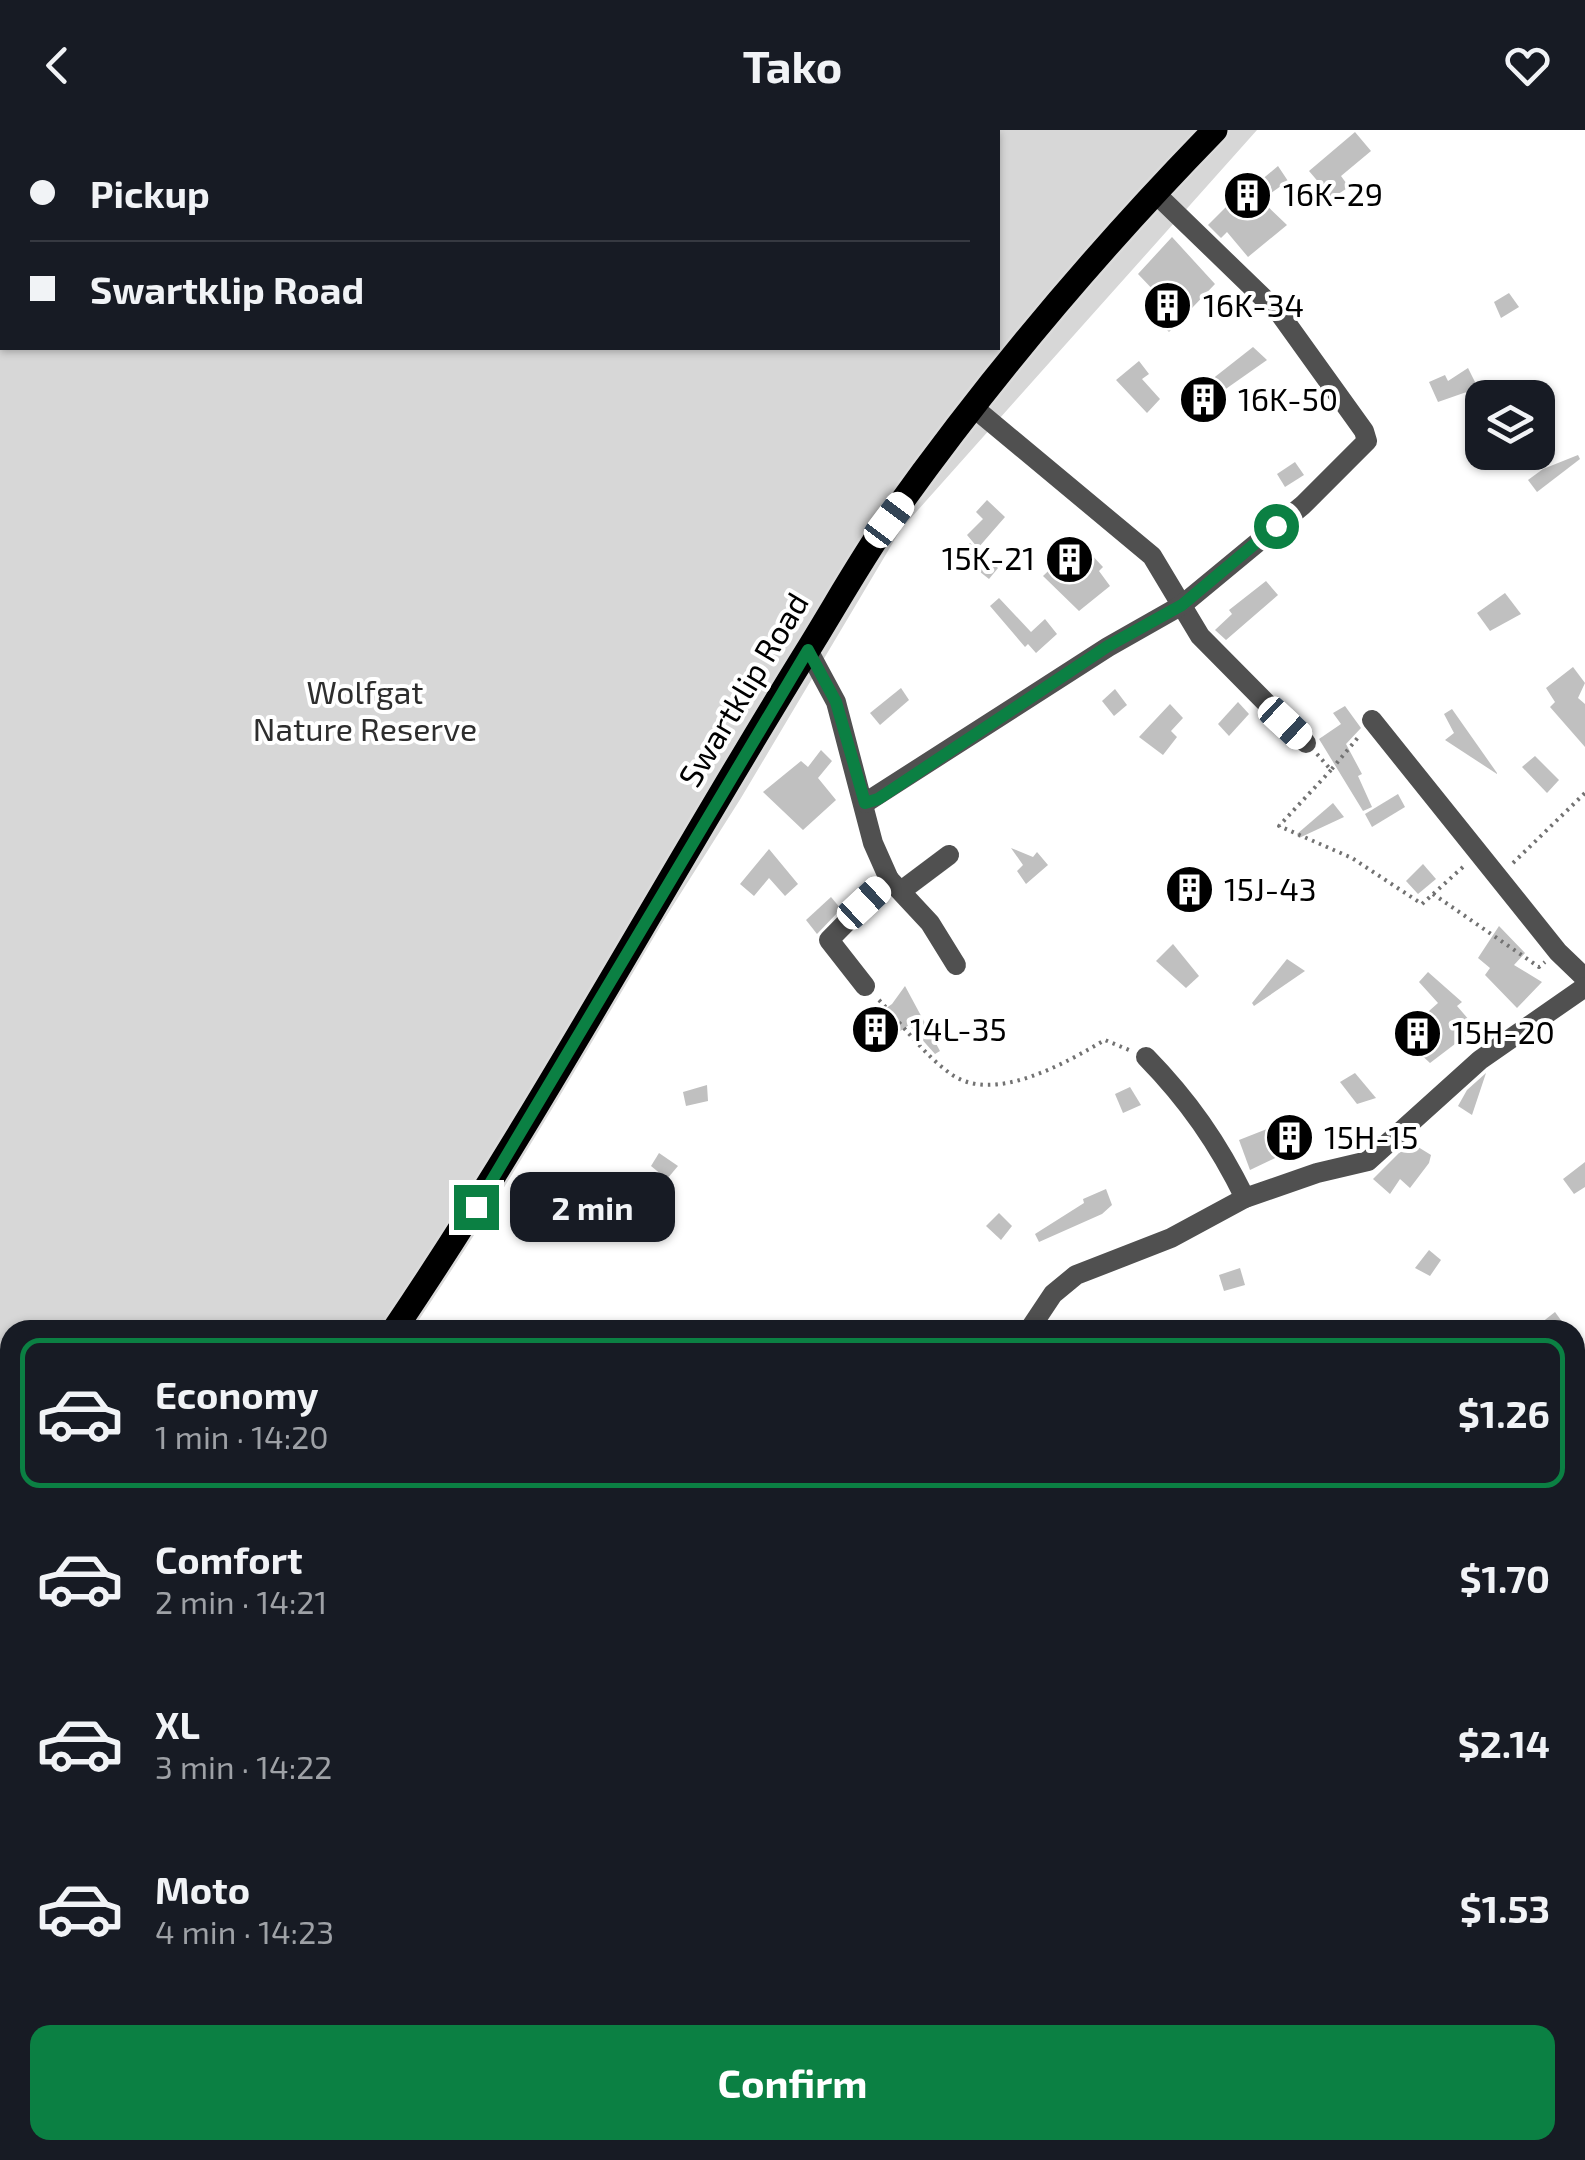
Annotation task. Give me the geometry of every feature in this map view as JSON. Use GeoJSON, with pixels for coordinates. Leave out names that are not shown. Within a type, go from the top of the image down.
{"type":"FeatureCollection","features":[{"type":"Feature","properties":{"kind":"main road","name":"Swartklip Road"},"geometry":{"type":"LineString","coordinates":[[401,1320],[509,1154],[750,740],[889,520],[973,407],[1154,192],[1215,130]]}},
{"type":"Feature","properties":{"kind":"street"},"geometry":{"type":"LineString","coordinates":[[865,803],[878,799],[1108,646],[1182,605],[1303,504],[1364,446],[1367,436],[1295,331],[1154,192]]}},
{"type":"Feature","properties":{"kind":"street"},"geometry":{"type":"LineString","coordinates":[[973,407],[1152,556],[1188,622],[1243,684],[1306,743]]}},
{"type":"Feature","properties":{"kind":"street"},"geometry":{"type":"LineString","coordinates":[[808,650],[836,702],[873,844],[895,885],[930,923],[956,965]]}},
{"type":"Feature","properties":{"kind":"street"},"geometry":{"type":"LineString","coordinates":[[1372,720],[1558,952],[1585,978]]}},
{"type":"Feature","properties":{"kind":"street"},"geometry":{"type":"LineString","coordinates":[[865,986],[829,940],[895,885],[949,855]]}},
{"type":"Feature","properties":{"kind":"street"},"geometry":{"type":"LineString","coordinates":[[1035,1320],[1052,1294],[1076,1275],[1113,1257],[1172,1238],[1245,1198],[1317,1172],[1368,1161],[1480,1060],[1585,987]]}},
{"type":"Feature","properties":{"kind":"street"},"geometry":{"type":"LineString","coordinates":[[1146,1056],[1198,1114],[1245,1198]]}},
{"type":"Feature","properties":{"kind":"path"},"geometry":{"type":"LineString","coordinates":[[1372,720],[1279,826],[1352,858],[1422,904],[1479,852]]}},
{"type":"Feature","properties":{"kind":"path"},"geometry":{"type":"LineString","coordinates":[[1306,743],[1331,770]]}},
{"type":"Feature","properties":{"kind":"path"},"geometry":{"type":"LineString","coordinates":[[1498,877],[1585,794]]}},
{"type":"Feature","properties":{"kind":"path"},"geometry":{"type":"LineString","coordinates":[[1434,894],[1539,966],[1558,952]]}},
{"type":"Feature","properties":{"kind":"path"},"geometry":{"type":"LineString","coordinates":[[865,986],[952,1075],[978,1084],[1044,1075],[1105,1040],[1146,1056]]}},
{"type":"Feature","properties":{"kind":"green space","name":"Wolfgat Nature Reserve"},"geometry":{"type":"Polygon","coordinates":[[[1000,130],[1257,130],[901,529],[741,798],[420,1305],[406,1320],[0,1320],[0,350],[1000,350],[1000,130]]]}},
{"type":"Feature","properties":{"kind":"building"},"geometry":{"type":"Polygon","coordinates":[[[1355,132],[1371,151],[1341,176],[1349,187],[1332,198],[1309,171],[1355,132]]]}},
{"type":"Feature","properties":{"kind":"building"},"geometry":{"type":"Polygon","coordinates":[[[1278,166],[1288,181],[1261,200],[1287,225],[1248,257],[1227,232],[1221,238],[1208,225],[1232,201],[1229,200],[1244,178],[1260,181],[1278,166]]]}},
{"type":"Feature","properties":{"kind":"building"},"geometry":{"type":"Polygon","coordinates":[[[1172,237],[1215,284],[1169,332],[1152,315],[1157,312],[1151,303],[1159,296],[1138,274],[1172,237]]]}},
{"type":"Feature","properties":{"kind":"building"},"geometry":{"type":"Polygon","coordinates":[[[1509,293],[1519,307],[1501,318],[1494,302],[1509,293]]]}},
{"type":"Feature","properties":{"kind":"building"},"geometry":{"type":"Polygon","coordinates":[[[1253,347],[1267,360],[1220,393],[1224,399],[1196,417],[1183,402],[1253,347]]]}},
{"type":"Feature","properties":{"kind":"building"},"geometry":{"type":"Polygon","coordinates":[[[1139,361],[1149,374],[1142,379],[1160,399],[1147,413],[1116,380],[1139,361]]]}},
{"type":"Feature","properties":{"kind":"building"},"geometry":{"type":"Polygon","coordinates":[[[1468,368],[1474,380],[1465,380],[1465,393],[1438,402],[1429,382],[1445,375],[1448,381],[1468,368]]]}},
{"type":"Feature","properties":{"kind":"building"},"geometry":{"type":"Polygon","coordinates":[[[1578,455],[1580,459],[1537,492],[1528,480],[1542,470],[1555,470],[1555,464],[1578,455]]]}},
{"type":"Feature","properties":{"kind":"building"},"geometry":{"type":"Polygon","coordinates":[[[1295,462],[1304,475],[1285,487],[1277,474],[1295,462]]]}},
{"type":"Feature","properties":{"kind":"building"},"geometry":{"type":"Polygon","coordinates":[[[987,500],[1005,517],[978,548],[967,535],[983,519],[976,512],[987,500]]]}},
{"type":"Feature","properties":{"kind":"building"},"geometry":{"type":"Polygon","coordinates":[[[1073,535],[1103,567],[1099,571],[1110,586],[1079,611],[1043,576],[1060,560],[1056,554],[1073,535]]]}},
{"type":"Feature","properties":{"kind":"building"},"geometry":{"type":"Polygon","coordinates":[[[970,543],[998,568],[989,579],[960,556],[970,543]]]}},
{"type":"Feature","properties":{"kind":"building"},"geometry":{"type":"Polygon","coordinates":[[[1266,581],[1278,595],[1226,640],[1215,630],[1232,614],[1229,610],[1266,581]]]}},
{"type":"Feature","properties":{"kind":"building"},"geometry":{"type":"Polygon","coordinates":[[[1505,593],[1521,614],[1490,631],[1477,613],[1505,593]]]}},
{"type":"Feature","properties":{"kind":"building"},"geometry":{"type":"Polygon","coordinates":[[[999,598],[1031,632],[1045,619],[1057,634],[1036,653],[1028,644],[1025,647],[990,606],[999,598]]]}},
{"type":"Feature","properties":{"kind":"building"},"geometry":{"type":"Polygon","coordinates":[[[1573,667],[1585,683],[1578,698],[1585,704],[1585,747],[1550,707],[1555,702],[1546,688],[1573,667]]]}},
{"type":"Feature","properties":{"kind":"building"},"geometry":{"type":"Polygon","coordinates":[[[901,688],[909,700],[880,725],[870,713],[901,688]]]}},
{"type":"Feature","properties":{"kind":"building"},"geometry":{"type":"Polygon","coordinates":[[[1115,689],[1127,705],[1114,716],[1102,701],[1115,689]]]}},
{"type":"Feature","properties":{"kind":"building"},"geometry":{"type":"Polygon","coordinates":[[[1238,702],[1249,714],[1229,736],[1218,724],[1238,702]]]}},
{"type":"Feature","properties":{"kind":"building"},"geometry":{"type":"Polygon","coordinates":[[[1170,704],[1183,718],[1171,731],[1177,737],[1163,755],[1139,737],[1170,704]]]}},
{"type":"Feature","properties":{"kind":"building"},"geometry":{"type":"Polygon","coordinates":[[[1345,706],[1361,728],[1346,744],[1362,774],[1358,776],[1372,807],[1363,811],[1319,739],[1341,724],[1333,713],[1345,706]]]}},
{"type":"Feature","properties":{"kind":"building"},"geometry":{"type":"Polygon","coordinates":[[[1452,709],[1497,774],[1445,740],[1454,733],[1444,714],[1452,709]]]}},
{"type":"Feature","properties":{"kind":"building"},"geometry":{"type":"Polygon","coordinates":[[[821,750],[832,761],[818,778],[836,800],[803,830],[763,792],[801,761],[808,767],[821,750]]]}},
{"type":"Feature","properties":{"kind":"building"},"geometry":{"type":"Polygon","coordinates":[[[1535,756],[1559,780],[1547,793],[1522,767],[1535,756]]]}},
{"type":"Feature","properties":{"kind":"building"},"geometry":{"type":"Polygon","coordinates":[[[1398,794],[1405,807],[1372,827],[1365,814],[1398,794]]]}},
{"type":"Feature","properties":{"kind":"building"},"geometry":{"type":"Polygon","coordinates":[[[1333,803],[1344,817],[1299,838],[1297,834],[1333,803]]]}},
{"type":"Feature","properties":{"kind":"building"},"geometry":{"type":"Polygon","coordinates":[[[1011,848],[1033,857],[1037,852],[1048,865],[1026,884],[1017,871],[1023,865],[1011,848]]]}},
{"type":"Feature","properties":{"kind":"building"},"geometry":{"type":"Polygon","coordinates":[[[769,849],[798,884],[785,896],[769,878],[754,896],[740,884],[769,849]]]}},
{"type":"Feature","properties":{"kind":"building"},"geometry":{"type":"Polygon","coordinates":[[[1423,864],[1436,879],[1418,894],[1406,881],[1423,864]]]}},
{"type":"Feature","properties":{"kind":"building","name":"15J-43"},"geometry":{"type":"Polygon","coordinates":[[[1192,873],[1206,892],[1189,909],[1173,889],[1192,873]]]}},
{"type":"Feature","properties":{"kind":"building"},"geometry":{"type":"Polygon","coordinates":[[[831,897],[841,909],[817,934],[806,920],[831,897]]]}},
{"type":"Feature","properties":{"kind":"building"},"geometry":{"type":"Polygon","coordinates":[[[1499,926],[1525,953],[1514,965],[1542,982],[1517,1008],[1485,975],[1490,968],[1478,958],[1499,926]]]}},
{"type":"Feature","properties":{"kind":"building"},"geometry":{"type":"Polygon","coordinates":[[[1173,944],[1199,976],[1186,988],[1156,961],[1173,944]]]}},
{"type":"Feature","properties":{"kind":"building"},"geometry":{"type":"Polygon","coordinates":[[[1287,959],[1305,971],[1254,1006],[1252,1003],[1287,959]]]}},
{"type":"Feature","properties":{"kind":"building"},"geometry":{"type":"Polygon","coordinates":[[[1428,972],[1462,1002],[1457,1006],[1476,1028],[1430,1063],[1401,1036],[1438,1003],[1419,982],[1428,972]]]}},
{"type":"Feature","properties":{"kind":"building"},"geometry":{"type":"Polygon","coordinates":[[[905,986],[940,1051],[935,1054],[909,1025],[883,1043],[861,1026],[892,1004],[905,986]]]}},
{"type":"Feature","properties":{"kind":"building"},"geometry":{"type":"Polygon","coordinates":[[[1355,1073],[1376,1098],[1357,1104],[1340,1082],[1355,1073]]]}},
{"type":"Feature","properties":{"kind":"building"},"geometry":{"type":"Polygon","coordinates":[[[1486,1073],[1472,1115],[1458,1106],[1467,1090],[1486,1073]]]}},
{"type":"Feature","properties":{"kind":"building"},"geometry":{"type":"Polygon","coordinates":[[[707,1085],[708,1101],[686,1106],[683,1092],[707,1085]]]}},
{"type":"Feature","properties":{"kind":"building"},"geometry":{"type":"Polygon","coordinates":[[[1130,1087],[1141,1105],[1123,1113],[1115,1094],[1130,1087]]]}},
{"type":"Feature","properties":{"kind":"building"},"geometry":{"type":"Polygon","coordinates":[[[1287,1121],[1300,1146],[1250,1170],[1239,1140],[1287,1121]]]}},
{"type":"Feature","properties":{"kind":"building"},"geometry":{"type":"Polygon","coordinates":[[[1410,1142],[1431,1155],[1429,1163],[1410,1188],[1400,1179],[1390,1194],[1373,1179],[1410,1142]]]}},
{"type":"Feature","properties":{"kind":"building"},"geometry":{"type":"Polygon","coordinates":[[[659,1153],[678,1166],[667,1179],[651,1166],[659,1153]]]}},
{"type":"Feature","properties":{"kind":"building"},"geometry":{"type":"Polygon","coordinates":[[[1585,1162],[1585,1187],[1574,1194],[1563,1179],[1585,1162]]]}},
{"type":"Feature","properties":{"kind":"building"},"geometry":{"type":"Polygon","coordinates":[[[1106,1189],[1112,1205],[1102,1214],[1039,1242],[1035,1234],[1084,1203],[1083,1199],[1106,1189]]]}},
{"type":"Feature","properties":{"kind":"building"},"geometry":{"type":"Polygon","coordinates":[[[999,1213],[1012,1226],[1001,1240],[986,1226],[999,1213]]]}},
{"type":"Feature","properties":{"kind":"building"},"geometry":{"type":"Polygon","coordinates":[[[1429,1250],[1441,1260],[1430,1276],[1415,1268],[1429,1250]]]}},
{"type":"Feature","properties":{"kind":"building"},"geometry":{"type":"Polygon","coordinates":[[[1240,1268],[1245,1285],[1224,1291],[1219,1275],[1240,1268]]]}},
{"type":"Feature","properties":{"kind":"building"},"geometry":{"type":"Polygon","coordinates":[[[1555,1312],[1561,1320],[1545,1320],[1555,1312]]]}},
{"type":"Feature","properties":{"kind":"place","name":"16K-29"},"geometry":{"type":"Point","coordinates":[1248,195]}},
{"type":"Feature","properties":{"kind":"place","name":"16K-34"},"geometry":{"type":"Point","coordinates":[1168,306]}},
{"type":"Feature","properties":{"kind":"place","name":"16K-50"},"geometry":{"type":"Point","coordinates":[1203,400]}},
{"type":"Feature","properties":{"kind":"place","name":"15K-21"},"geometry":{"type":"Point","coordinates":[1070,559]}},
{"type":"Feature","properties":{"kind":"place","name":"15J-43"},"geometry":{"type":"Point","coordinates":[1189,890]}},
{"type":"Feature","properties":{"kind":"place","name":"14L-35"},"geometry":{"type":"Point","coordinates":[875,1030]}},
{"type":"Feature","properties":{"kind":"place","name":"15H-20"},"geometry":{"type":"Point","coordinates":[1417,1033]}},
{"type":"Feature","properties":{"kind":"place","name":"15H-15"},"geometry":{"type":"Point","coordinates":[1289,1138]}},
{"type":"Feature","properties":{"kind":"route"},"geometry":{"type":"LineString","coordinates":[[476,1207],[750,740],[808,650],[836,702],[865,803],[878,799],[1108,646],[1182,605],[1276,526]]}}]}
